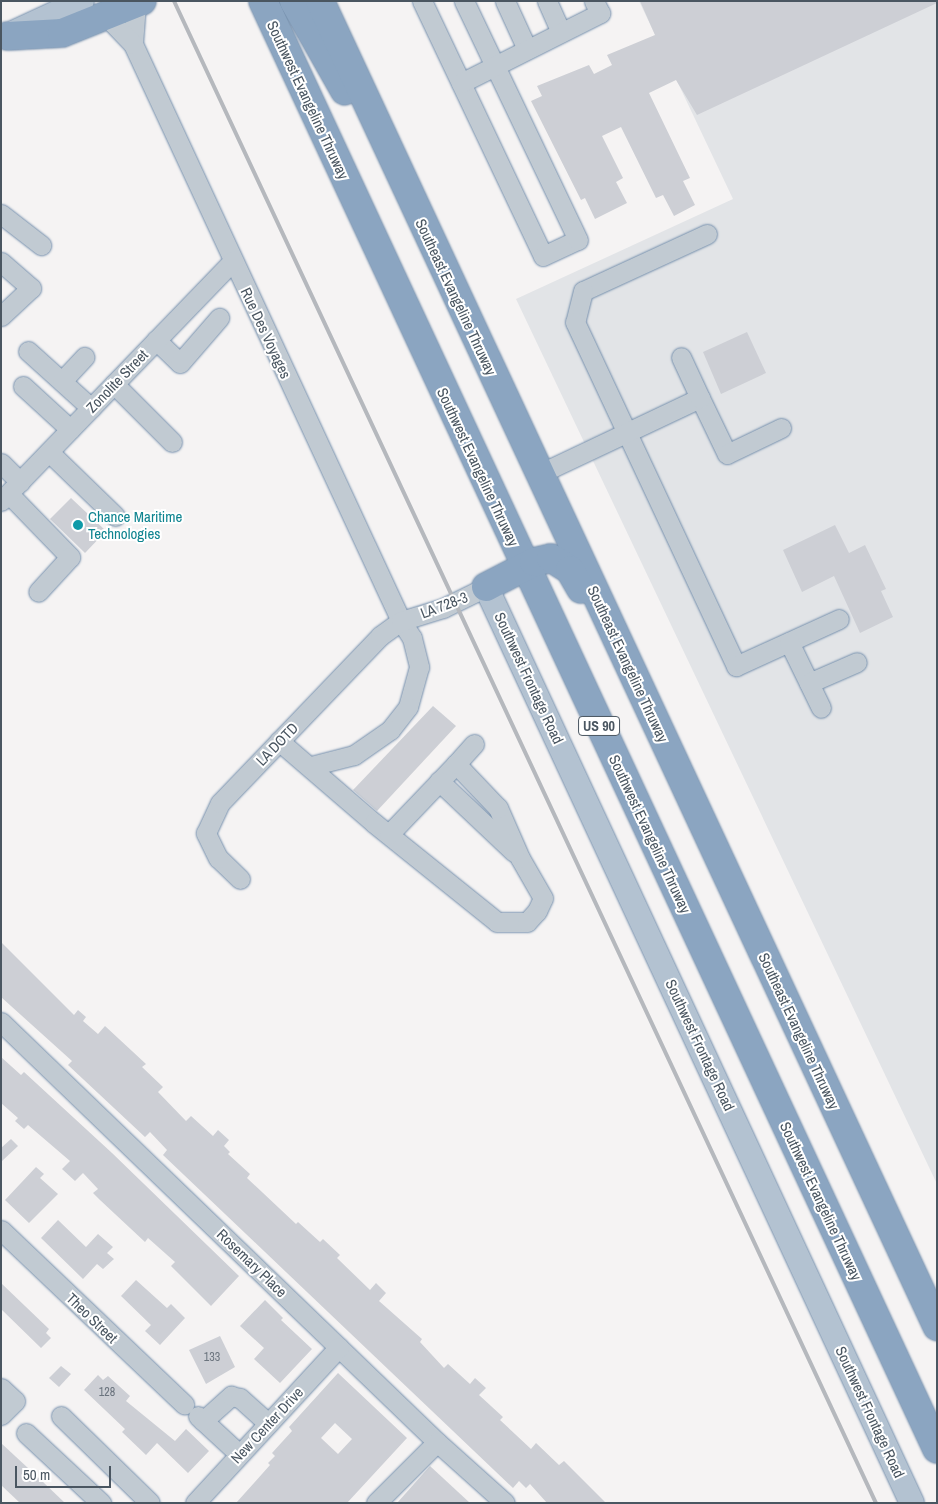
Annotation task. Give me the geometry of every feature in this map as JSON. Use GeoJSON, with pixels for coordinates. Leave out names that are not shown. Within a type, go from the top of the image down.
{"type":"FeatureCollection","features":[{"type":"Feature","properties":{"kind":"highway"},"geometry":{"type":"LineString","coordinates":[[243,1],[275,27]]}},
{"type":"Feature","properties":{"kind":"highway","name":"Southwest Evangeline Thruway"},"geometry":{"type":"LineString","coordinates":[[263,1],[548,619],[937,1449]]}},
{"type":"Feature","properties":{"kind":"highway"},"geometry":{"type":"LineString","coordinates":[[294,1],[321,52],[402,181]]}},
{"type":"Feature","properties":{"kind":"highway","name":"Southeast Evangeline Thruway"},"geometry":{"type":"LineString","coordinates":[[320,1],[402,181],[937,1326]]}},
{"type":"Feature","properties":{"kind":"highway"},"geometry":{"type":"LineString","coordinates":[[4,38],[62,33],[139,3]]}},
{"type":"Feature","properties":{"kind":"highway"},"geometry":{"type":"LineString","coordinates":[[486,587],[543,558],[559,560],[570,570],[580,588],[603,608]]}},
{"type":"Feature","properties":{"kind":"highway"},"geometry":{"type":"LineString","coordinates":[[486,587],[511,588],[548,619]]}},
{"type":"Feature","properties":{"kind":"main road"},"geometry":{"type":"LineString","coordinates":[[4,38],[82,1]]}},
{"type":"Feature","properties":{"kind":"main road","name":"Southwest Frontage Road"},"geometry":{"type":"LineString","coordinates":[[486,587],[912,1503]]}},
{"type":"Feature","properties":{"kind":"street"},"geometry":{"type":"LineString","coordinates":[[422,1],[543,256],[578,240],[464,1]]}},
{"type":"Feature","properties":{"kind":"street"},"geometry":{"type":"LineString","coordinates":[[505,1],[527,49]]}},
{"type":"Feature","properties":{"kind":"street"},"geometry":{"type":"LineString","coordinates":[[547,1],[561,32]]}},
{"type":"Feature","properties":{"kind":"street"},"geometry":{"type":"LineString","coordinates":[[461,83],[600,13],[594,1]]}},
{"type":"Feature","properties":{"kind":"street"},"geometry":{"type":"LineString","coordinates":[[133,44],[139,3]]}},
{"type":"Feature","properties":{"kind":"street"},"geometry":{"type":"LineString","coordinates":[[106,16],[133,44]]}},
{"type":"Feature","properties":{"kind":"street","name":"Rue Des Voyages"},"geometry":{"type":"LineString","coordinates":[[133,44],[401,621],[412,638],[418,667],[408,707],[390,730],[354,754],[311,766]]}},
{"type":"Feature","properties":{"kind":"street"},"geometry":{"type":"LineString","coordinates":[[2,213],[41,245]]}},
{"type":"Feature","properties":{"kind":"street"},"geometry":{"type":"LineString","coordinates":[[707,234],[584,291],[575,322],[736,666],[839,619]]}},
{"type":"Feature","properties":{"kind":"street","name":"Zonolite Street"},"geometry":{"type":"LineString","coordinates":[[10,492],[233,261]]}},
{"type":"Feature","properties":{"kind":"street"},"geometry":{"type":"LineString","coordinates":[[1,262],[31,288],[1,316]]}},
{"type":"Feature","properties":{"kind":"street"},"geometry":{"type":"LineString","coordinates":[[156,340],[180,363],[219,318]]}},
{"type":"Feature","properties":{"kind":"street"},"geometry":{"type":"LineString","coordinates":[[28,351],[91,408]]}},
{"type":"Feature","properties":{"kind":"street"},"geometry":{"type":"LineString","coordinates":[[62,381],[84,358]]}},
{"type":"Feature","properties":{"kind":"street"},"geometry":{"type":"LineString","coordinates":[[681,358],[726,454],[781,428]]}},
{"type":"Feature","properties":{"kind":"street"},"geometry":{"type":"LineString","coordinates":[[114,384],[172,442]]}},
{"type":"Feature","properties":{"kind":"street"},"geometry":{"type":"LineString","coordinates":[[23,386],[70,429]]}},
{"type":"Feature","properties":{"kind":"street"},"geometry":{"type":"LineString","coordinates":[[539,474],[700,398]]}},
{"type":"Feature","properties":{"kind":"street"},"geometry":{"type":"LineString","coordinates":[[49,452],[115,516]]}},
{"type":"Feature","properties":{"kind":"street"},"geometry":{"type":"LineString","coordinates":[[1,463],[10,492],[70,557],[38,592]]}},
{"type":"Feature","properties":{"kind":"street","name":"LA 728-3"},"geometry":{"type":"LineString","coordinates":[[401,621],[450,605],[486,587]]}},
{"type":"Feature","properties":{"kind":"street","name":"LA DOTD"},"geometry":{"type":"LineString","coordinates":[[240,879],[218,858],[206,833],[220,803],[380,636],[401,621]]}},
{"type":"Feature","properties":{"kind":"street"},"geometry":{"type":"LineString","coordinates":[[789,642],[820,708]]}},
{"type":"Feature","properties":{"kind":"street"},"geometry":{"type":"LineString","coordinates":[[809,684],[856,662]]}},
{"type":"Feature","properties":{"kind":"street"},"geometry":{"type":"LineString","coordinates":[[279,741],[311,766],[389,834],[498,922],[526,922],[537,912],[543,898],[520,858],[498,808],[456,764]]}},
{"type":"Feature","properties":{"kind":"street"},"geometry":{"type":"LineString","coordinates":[[389,834],[474,744]]}},
{"type":"Feature","properties":{"kind":"street"},"geometry":{"type":"LineString","coordinates":[[439,781],[520,858]]}},
{"type":"Feature","properties":{"kind":"street","name":"Rosemary Place"},"geometry":{"type":"LineString","coordinates":[[1,1022],[437,1442],[505,1503]]}},
{"type":"Feature","properties":{"kind":"street","name":"Theo Street"},"geometry":{"type":"LineString","coordinates":[[1,1230],[239,1454]]}},
{"type":"Feature","properties":{"kind":"street","name":"New Center Drive"},"geometry":{"type":"LineString","coordinates":[[195,1503],[339,1347]]}},
{"type":"Feature","properties":{"kind":"street"},"geometry":{"type":"LineString","coordinates":[[1,1388],[14,1401],[1,1416]]}},
{"type":"Feature","properties":{"kind":"street"},"geometry":{"type":"LineString","coordinates":[[195,1413],[230,1396],[240,1398],[268,1423]]}},
{"type":"Feature","properties":{"kind":"street"},"geometry":{"type":"LineString","coordinates":[[61,1416],[150,1503]]}},
{"type":"Feature","properties":{"kind":"street"},"geometry":{"type":"LineString","coordinates":[[26,1433],[100,1503]]}},
{"type":"Feature","properties":{"kind":"street"},"geometry":{"type":"LineString","coordinates":[[376,1503],[437,1442]]}},
{"type":"Feature","properties":{"kind":"shaded area"},"geometry":{"type":"Polygon","coordinates":[[[639,1],[937,1],[937,1184],[516,299],[733,199],[639,1]]]}},
{"type":"Feature","properties":{"kind":"building"},"geometry":{"type":"Polygon","coordinates":[[[640,1],[937,1],[937,3],[697,115],[676,80],[649,93],[690,178],[683,181],[695,205],[674,216],[663,195],[656,198],[621,127],[602,136],[623,178],[616,182],[627,203],[595,219],[585,198],[581,200],[531,101],[542,96],[537,86],[589,65],[594,74],[612,65],[607,55],[655,35],[640,1]]]}},
{"type":"Feature","properties":{"kind":"building"},"geometry":{"type":"Polygon","coordinates":[[[747,332],[766,373],[721,394],[703,352],[747,332]]]}},
{"type":"Feature","properties":{"kind":"building","name":"Chance Maritime Technologies"},"geometry":{"type":"Polygon","coordinates":[[[71,498],[106,531],[85,553],[50,519],[71,498]]]}},
{"type":"Feature","properties":{"kind":"building"},"geometry":{"type":"Polygon","coordinates":[[[835,525],[849,553],[865,545],[886,589],[881,591],[893,617],[860,633],[834,576],[802,592],[783,550],[835,525]]]}},
{"type":"Feature","properties":{"kind":"building"},"geometry":{"type":"Polygon","coordinates":[[[433,706],[456,726],[377,811],[353,790],[433,706]]]}},
{"type":"Feature","properties":{"kind":"building"},"geometry":{"type":"Polygon","coordinates":[[[1,942],[74,1015],[78,1010],[86,1017],[83,1021],[98,1034],[105,1026],[146,1064],[142,1067],[163,1087],[158,1092],[186,1121],[191,1116],[213,1136],[218,1130],[229,1140],[224,1146],[230,1152],[228,1154],[250,1174],[247,1178],[296,1224],[298,1222],[320,1242],[323,1239],[340,1255],[337,1258],[370,1290],[376,1283],[386,1293],[379,1301],[422,1339],[420,1342],[444,1368],[448,1364],[470,1384],[475,1378],[486,1388],[479,1395],[503,1417],[500,1420],[531,1449],[536,1443],[559,1465],[564,1461],[606,1503],[547,1503],[530,1484],[526,1488],[519,1481],[513,1488],[163,1155],[167,1150],[150,1132],[145,1137],[68,1065],[72,1061],[1,997],[1,942]]]}},
{"type":"Feature","properties":{"kind":"building"},"geometry":{"type":"Polygon","coordinates":[[[1,1057],[21,1075],[24,1072],[112,1153],[239,1276],[211,1306],[171,1266],[175,1262],[148,1238],[145,1242],[93,1193],[98,1189],[83,1173],[75,1181],[62,1169],[70,1161],[28,1125],[24,1129],[15,1121],[18,1118],[1,1103],[1,1057]]]}},
{"type":"Feature","properties":{"kind":"building"},"geometry":{"type":"Polygon","coordinates":[[[11,1139],[18,1146],[1,1162],[1,1148],[11,1139]]]}},
{"type":"Feature","properties":{"kind":"building"},"geometry":{"type":"Polygon","coordinates":[[[36,1167],[44,1174],[40,1178],[58,1194],[29,1223],[5,1200],[36,1167]]]}},
{"type":"Feature","properties":{"kind":"building"},"geometry":{"type":"Polygon","coordinates":[[[58,1220],[86,1247],[98,1234],[113,1247],[107,1253],[114,1259],[103,1269],[97,1264],[83,1279],[41,1238],[58,1220]]]}},
{"type":"Feature","properties":{"kind":"building"},"geometry":{"type":"Polygon","coordinates":[[[136,1280],[167,1308],[171,1304],[185,1318],[160,1345],[145,1331],[151,1325],[121,1296],[136,1280]]]}},
{"type":"Feature","properties":{"kind":"building"},"geometry":{"type":"Polygon","coordinates":[[[1,1283],[49,1329],[46,1333],[51,1338],[41,1348],[1,1309],[1,1283]]]}},
{"type":"Feature","properties":{"kind":"building"},"geometry":{"type":"Polygon","coordinates":[[[265,1300],[283,1318],[281,1320],[312,1349],[280,1383],[254,1359],[264,1348],[240,1326],[265,1300]]]}},
{"type":"Feature","properties":{"kind":"building"},"geometry":{"type":"Polygon","coordinates":[[[220,1336],[235,1367],[206,1384],[189,1350],[220,1336]]]}},
{"type":"Feature","properties":{"kind":"building"},"geometry":{"type":"Polygon","coordinates":[[[61,1366],[71,1374],[59,1387],[49,1378],[61,1366]]]}},
{"type":"Feature","properties":{"kind":"building"},"geometry":{"type":"Polygon","coordinates":[[[338,1373],[407,1438],[347,1503],[236,1503],[270,1465],[268,1463],[275,1456],[272,1453],[292,1431],[289,1427],[338,1373]],[[335,1423],[321,1438],[338,1454],[352,1439],[335,1423]]]}},
{"type":"Feature","properties":{"kind":"building"},"geometry":{"type":"Polygon","coordinates":[[[98,1375],[103,1380],[108,1376],[130,1396],[126,1401],[175,1441],[186,1429],[209,1451],[188,1473],[157,1443],[146,1455],[122,1432],[125,1429],[84,1390],[98,1375]]]}},
{"type":"Feature","properties":{"kind":"building"},"geometry":{"type":"Polygon","coordinates":[[[1,1443],[65,1503],[20,1503],[1,1485],[1,1443]]]}},
{"type":"Feature","properties":{"kind":"building"},"geometry":{"type":"Polygon","coordinates":[[[430,1466],[470,1503],[397,1503],[430,1466]]]}},
{"type":"Feature","properties":{"kind":"railway"},"geometry":{"type":"LineString","coordinates":[[174,1],[876,1503]]}},
{"type":"Feature","properties":{"kind":"place","name":"Chance Maritime Technologies"},"geometry":{"type":"Point","coordinates":[78,525]}}]}
